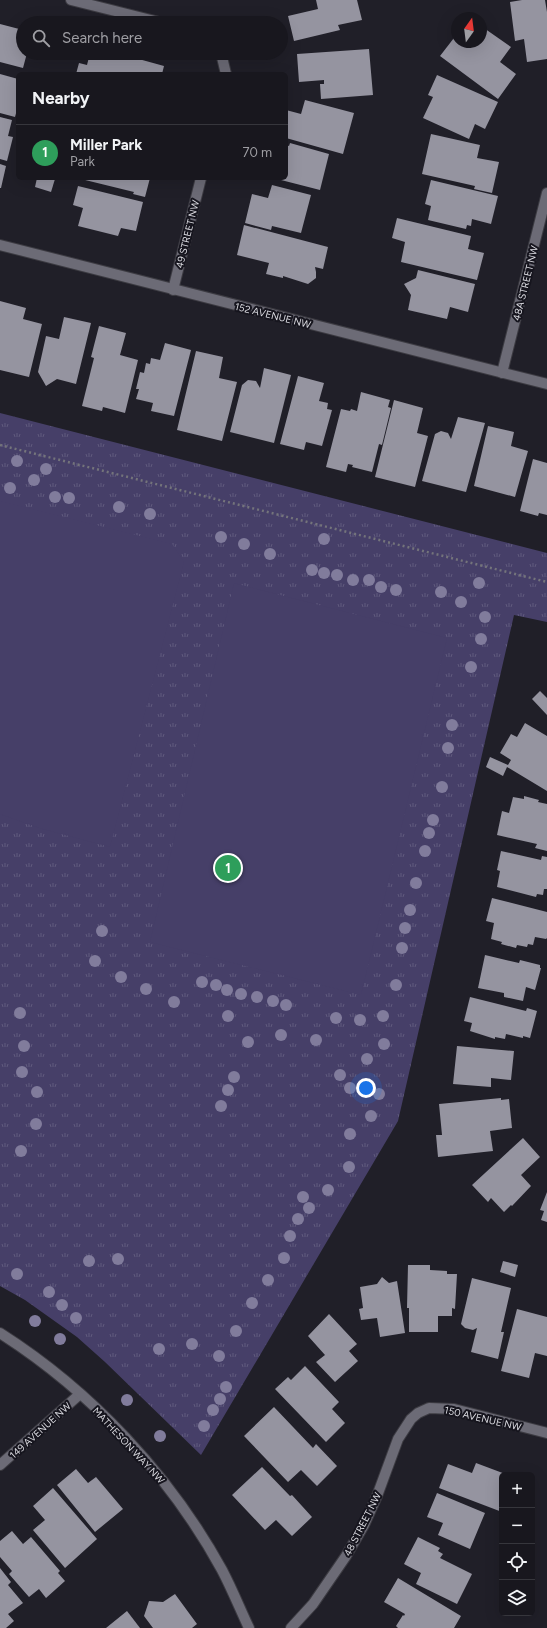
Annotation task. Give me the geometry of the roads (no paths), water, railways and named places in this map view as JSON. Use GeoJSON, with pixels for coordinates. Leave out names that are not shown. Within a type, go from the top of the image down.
{"type":"FeatureCollection","features":[{"type":"Feature","properties":{"kind":"street"},"geometry":{"type":"LineString","coordinates":[[71,0],[135,16]]}},
{"type":"Feature","properties":{"kind":"street"},"geometry":{"type":"LineString","coordinates":[[223,60],[226,72]]}},
{"type":"Feature","properties":{"kind":"street","name":"49 STREET NW"},"geometry":{"type":"LineString","coordinates":[[172,290],[200,180]]}},
{"type":"Feature","properties":{"kind":"street","name":"48A STREET NW"},"geometry":{"type":"LineString","coordinates":[[502,373],[547,193]]}},
{"type":"Feature","properties":{"kind":"street","name":"152 AVENUE NW"},"geometry":{"type":"LineString","coordinates":[[0,245],[172,290],[547,384]]}},
{"type":"Feature","properties":{"kind":"street","name":"MATHESON WAY NW"},"geometry":{"type":"LineString","coordinates":[[0,1332],[49,1367],[80,1394],[120,1433],[146,1462],[189,1517],[222,1570],[249,1628]]}},
{"type":"Feature","properties":{"kind":"street","name":"149 AVENUE NW"},"geometry":{"type":"LineString","coordinates":[[0,1465],[80,1394]]}},
{"type":"Feature","properties":{"kind":"street","name":"150 AVENUE NW"},"geometry":{"type":"LineString","coordinates":[[418,1413],[429,1408],[454,1410],[547,1433]]}},
{"type":"Feature","properties":{"kind":"street","name":"48 STREET NW"},"geometry":{"type":"LineString","coordinates":[[291,1628],[313,1604],[346,1556],[364,1525],[377,1496],[398,1439],[411,1419],[418,1413]]}},
{"type":"Feature","properties":{"kind":"place","name":"Miller Park"},"geometry":{"type":"Point","coordinates":[228,868]}}]}
